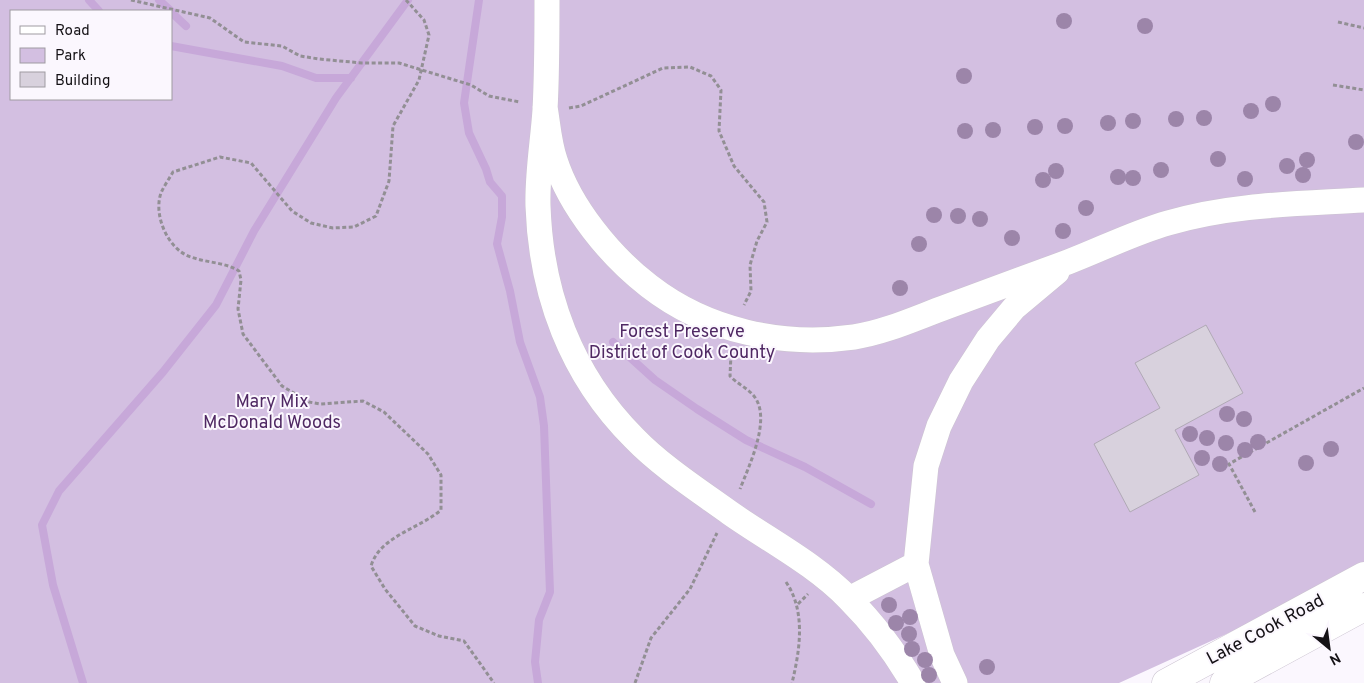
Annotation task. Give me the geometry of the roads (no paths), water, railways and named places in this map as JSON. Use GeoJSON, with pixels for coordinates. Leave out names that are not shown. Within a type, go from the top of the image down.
{"type":"FeatureCollection","features":[{"type":"Feature","properties":{"kind":"main road","name":"Lake Cook Road"},"geometry":{"type":"LineString","coordinates":[[1166,683],[1364,576]]}},
{"type":"Feature","properties":{"kind":"main road","name":"Lake Cook Road"},"geometry":{"type":"LineString","coordinates":[[1224,683],[1364,607]]}},
{"type":"Feature","properties":{"kind":"lane"},"geometry":{"type":"LineString","coordinates":[[547,0],[545,107],[538,205],[543,262],[551,299],[564,336],[581,371],[606,408],[635,439],[728,512],[800,559],[849,599],[885,642],[913,683]]}},
{"type":"Feature","properties":{"kind":"lane"},"geometry":{"type":"LineString","coordinates":[[545,107],[554,160],[574,200],[604,244],[630,271],[660,295],[698,318],[736,330],[773,338],[806,341],[856,337],[898,326],[1070,261],[1122,239],[1204,214],[1252,206],[1364,200]]}},
{"type":"Feature","properties":{"kind":"lane"},"geometry":{"type":"LineString","coordinates":[[956,683],[942,654],[916,564],[926,466],[939,426],[961,381],[988,340],[1014,308],[1070,261]]}},
{"type":"Feature","properties":{"kind":"lane"},"geometry":{"type":"LineString","coordinates":[[849,599],[916,564]]}},
{"type":"Feature","properties":{"kind":"waterway"},"geometry":{"type":"LineString","coordinates":[[89,0],[98,10]]}},
{"type":"Feature","properties":{"kind":"waterway"},"geometry":{"type":"LineString","coordinates":[[159,0],[170,10]]}},
{"type":"Feature","properties":{"kind":"waterway"},"geometry":{"type":"LineString","coordinates":[[83,683],[53,585],[42,525],[59,491],[163,372],[216,305],[254,231],[336,98],[408,0]]}},
{"type":"Feature","properties":{"kind":"waterway"},"geometry":{"type":"LineString","coordinates":[[479,0],[464,103],[469,133],[490,182],[502,196],[502,217],[497,244],[510,291],[520,342],[540,397],[544,426],[550,592],[539,620],[535,662],[538,683]]}},
{"type":"Feature","properties":{"kind":"waterway"},"geometry":{"type":"LineString","coordinates":[[172,13],[186,26]]}},
{"type":"Feature","properties":{"kind":"waterway"},"geometry":{"type":"LineString","coordinates":[[172,46],[282,66],[316,78],[351,78]]}},
{"type":"Feature","properties":{"kind":"waterway"},"geometry":{"type":"LineString","coordinates":[[613,342],[655,380],[746,440],[805,467],[871,504]]}},
{"type":"Feature","properties":{"kind":"park label","name":"Forest Preserve District of Cook County"},"geometry":{"type":"Point","coordinates":[682,341]}},
{"type":"Feature","properties":{"kind":"park label","name":"Mary Mix McDonald Woods"},"geometry":{"type":"Point","coordinates":[272,411]}}]}
